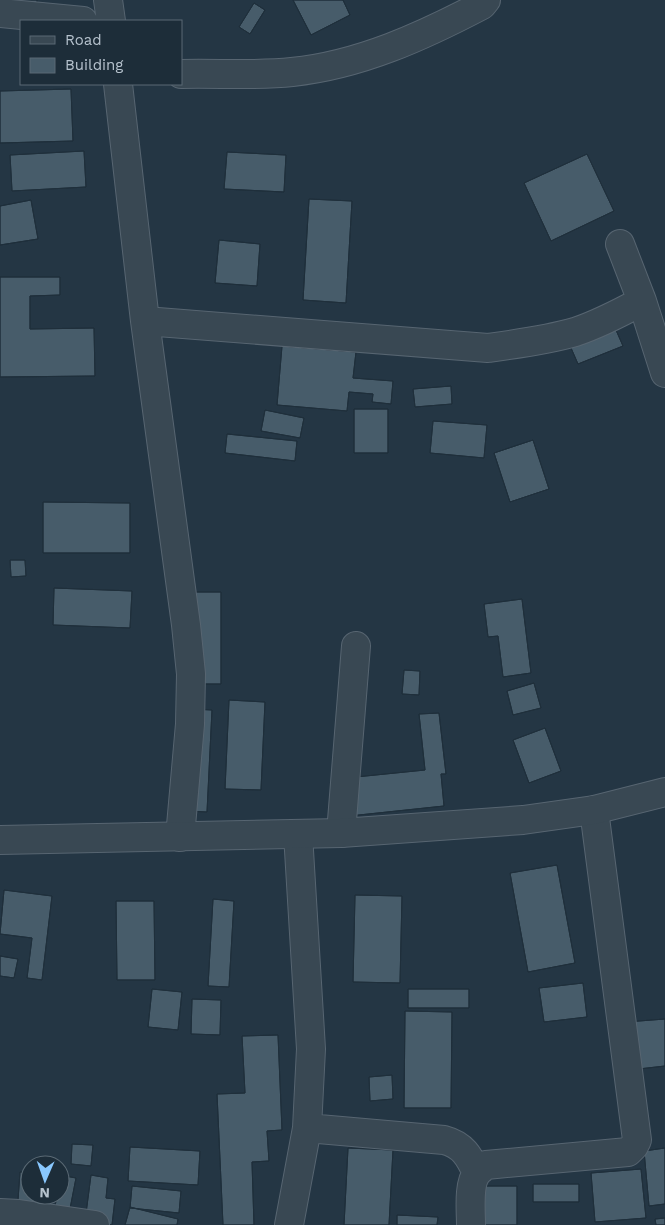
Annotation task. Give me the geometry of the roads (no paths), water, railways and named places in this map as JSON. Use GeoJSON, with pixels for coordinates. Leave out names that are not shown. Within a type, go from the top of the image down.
{"type":"FeatureCollection","features":[{"type":"Feature","properties":{"kind":"street"},"geometry":{"type":"LineString","coordinates":[[108,0],[111,20]]}},
{"type":"Feature","properties":{"kind":"street"},"geometry":{"type":"LineString","coordinates":[[182,74],[291,72],[330,66],[360,58],[432,31],[482,5],[486,0]]}},
{"type":"Feature","properties":{"kind":"street"},"geometry":{"type":"LineString","coordinates":[[0,12],[74,20]]}},
{"type":"Feature","properties":{"kind":"street"},"geometry":{"type":"LineString","coordinates":[[118,85],[145,321],[191,674],[190,724],[180,837]]}},
{"type":"Feature","properties":{"kind":"street"},"geometry":{"type":"LineString","coordinates":[[620,244],[642,301],[665,373]]}},
{"type":"Feature","properties":{"kind":"street"},"geometry":{"type":"LineString","coordinates":[[145,321],[488,348],[536,341],[575,332],[611,318],[642,301]]}},
{"type":"Feature","properties":{"kind":"street"},"geometry":{"type":"LineString","coordinates":[[341,833],[356,646]]}},
{"type":"Feature","properties":{"kind":"street"},"geometry":{"type":"LineString","coordinates":[[0,840],[341,833],[522,820],[594,810],[665,792]]}},
{"type":"Feature","properties":{"kind":"street"},"geometry":{"type":"LineString","coordinates":[[471,1225],[471,1198],[477,1173],[486,1165],[628,1152],[637,1140],[594,810]]}},
{"type":"Feature","properties":{"kind":"street"},"geometry":{"type":"LineString","coordinates":[[288,1225],[307,1128],[311,1049],[298,834]]}},
{"type":"Feature","properties":{"kind":"street"},"geometry":{"type":"LineString","coordinates":[[307,1128],[453,1142],[465,1150],[477,1173]]}},
{"type":"Feature","properties":{"kind":"street"},"geometry":{"type":"LineString","coordinates":[[0,1213],[95,1225]]}}]}
